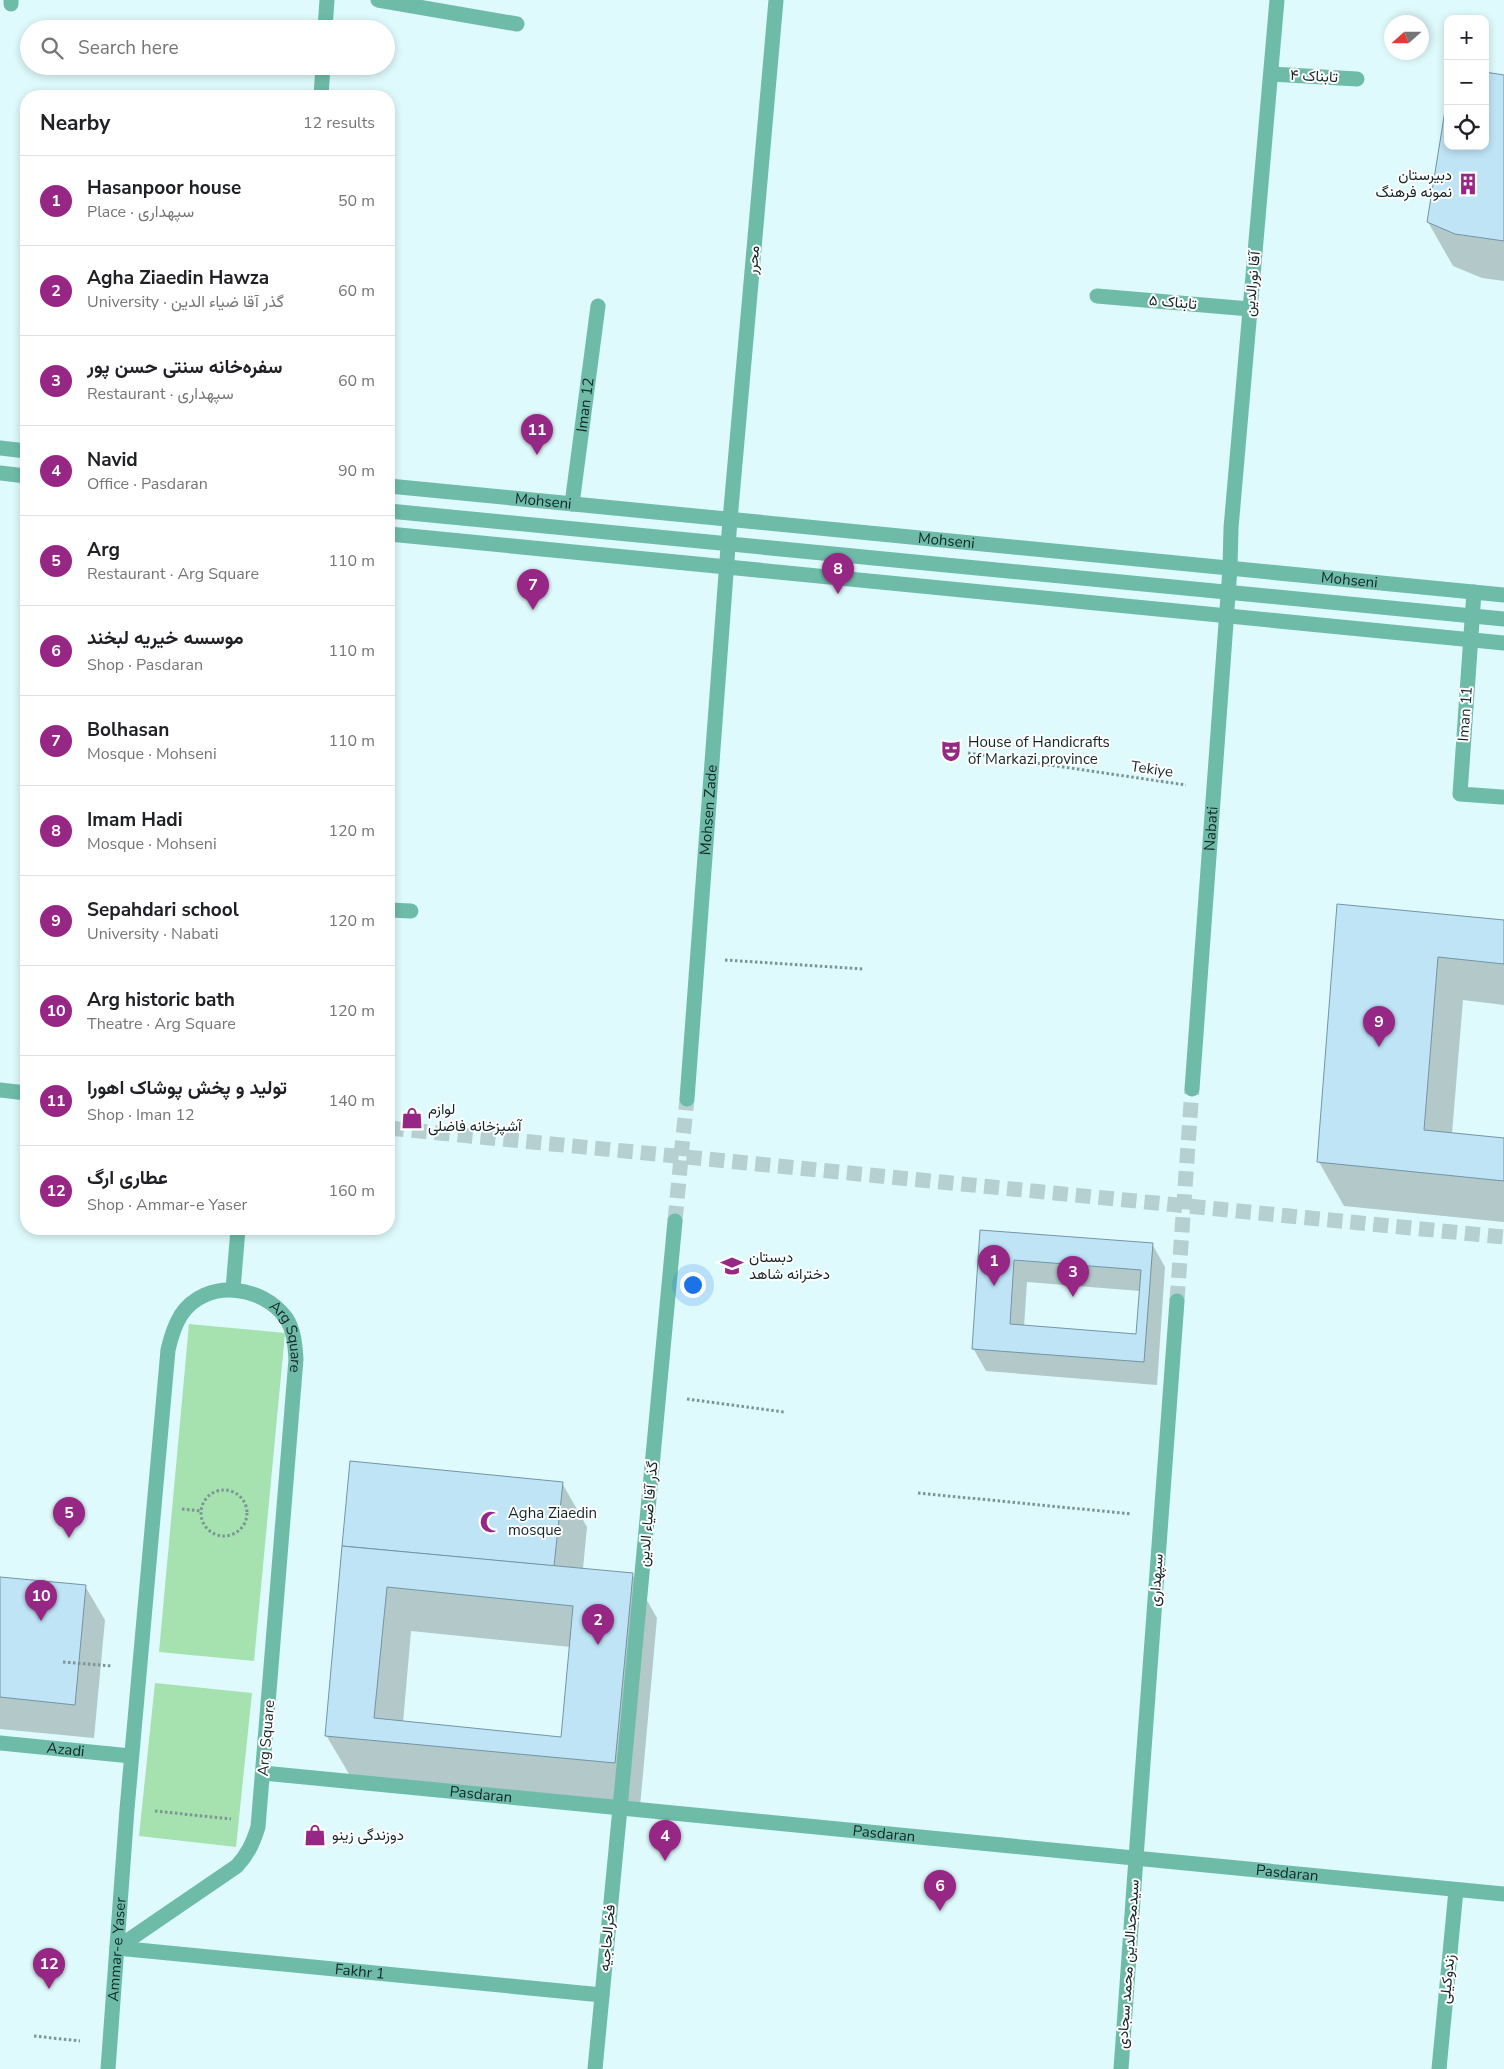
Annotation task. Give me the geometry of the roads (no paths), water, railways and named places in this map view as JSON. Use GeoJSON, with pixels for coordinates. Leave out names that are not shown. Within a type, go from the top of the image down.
{"type":"FeatureCollection","features":[{"type":"Feature","properties":{"kind":"street"},"geometry":{"type":"LineString","coordinates":[[326,20],[327,0]]}},
{"type":"Feature","properties":{"kind":"street"},"geometry":{"type":"LineString","coordinates":[[378,0],[517,24]]}},
{"type":"Feature","properties":{"kind":"street","name":"محرر"},"geometry":{"type":"LineString","coordinates":[[730,520],[776,0]]}},
{"type":"Feature","properties":{"kind":"street","name":"آقا نورالدین"},"geometry":{"type":"LineString","coordinates":[[1230,568],[1232,518],[1277,0]]}},
{"type":"Feature","properties":{"kind":"street","name":"تابناک ۴"},"geometry":{"type":"LineString","coordinates":[[1270,74],[1357,79]]}},
{"type":"Feature","properties":{"kind":"street"},"geometry":{"type":"LineString","coordinates":[[321,90],[322,75]]}},
{"type":"Feature","properties":{"kind":"street","name":"تابناک ۵"},"geometry":{"type":"LineString","coordinates":[[1096,296],[1250,309]]}},
{"type":"Feature","properties":{"kind":"street","name":"Iman 12"},"geometry":{"type":"LineString","coordinates":[[572,504],[598,306]]}},
{"type":"Feature","properties":{"kind":"street"},"geometry":{"type":"LineString","coordinates":[[0,448],[20,450]]}},
{"type":"Feature","properties":{"kind":"street"},"geometry":{"type":"LineString","coordinates":[[0,474],[20,476]]}},
{"type":"Feature","properties":{"kind":"street","name":"Mohseni"},"geometry":{"type":"LineString","coordinates":[[395,487],[1504,595]]}},
{"type":"Feature","properties":{"kind":"street","name":"Mohseni"},"geometry":{"type":"LineString","coordinates":[[395,512],[1504,619]]}},
{"type":"Feature","properties":{"kind":"street","name":"Mohsen Zade"},"geometry":{"type":"LineString","coordinates":[[687,1099],[730,520]]}},
{"type":"Feature","properties":{"kind":"street"},"geometry":{"type":"LineString","coordinates":[[395,535],[1504,643]]}},
{"type":"Feature","properties":{"kind":"street","name":"Nabati"},"geometry":{"type":"LineString","coordinates":[[1192,1089],[1230,568]]}},
{"type":"Feature","properties":{"kind":"street","name":"Iman 11"},"geometry":{"type":"LineString","coordinates":[[1474,592],[1460,794],[1502,797]]}},
{"type":"Feature","properties":{"kind":"street"},"geometry":{"type":"LineString","coordinates":[[395,910],[410,911]]}},
{"type":"Feature","properties":{"kind":"street"},"geometry":{"type":"LineString","coordinates":[[0,1090],[20,1092]]}},
{"type":"Feature","properties":{"kind":"street","name":"گذر آقا ضیاء الدین"},"geometry":{"type":"LineString","coordinates":[[620,1808],[675,1221]]}},
{"type":"Feature","properties":{"kind":"street"},"geometry":{"type":"LineString","coordinates":[[233,1289],[238,1235]]}},
{"type":"Feature","properties":{"kind":"street","name":"Arg Square"},"geometry":{"type":"LineString","coordinates":[[117,1948],[236,1866],[246,1857],[252,1846],[258,1821],[296,1352],[295,1338],[287,1319],[273,1304],[256,1294],[233,1289],[216,1291],[197,1299],[182,1313],[172,1331],[168,1350],[125,1829]]}},
{"type":"Feature","properties":{"kind":"street","name":"سپهداری"},"geometry":{"type":"LineString","coordinates":[[1136,1858],[1176,1301]]}},
{"type":"Feature","properties":{"kind":"street","name":"Azadi"},"geometry":{"type":"LineString","coordinates":[[0,1743],[131,1756]]}},
{"type":"Feature","properties":{"kind":"street","name":"Pasdaran"},"geometry":{"type":"LineString","coordinates":[[263,1773],[1504,1894]]}},
{"type":"Feature","properties":{"kind":"street","name":"فخرالحاجیه"},"geometry":{"type":"LineString","coordinates":[[595,2069],[620,1808]]}},
{"type":"Feature","properties":{"kind":"street","name":"Ammar-e Yaser"},"geometry":{"type":"LineString","coordinates":[[108,2069],[125,1829]]}},
{"type":"Feature","properties":{"kind":"street","name":"سیدمجدالدین محمد سجادی"},"geometry":{"type":"LineString","coordinates":[[1121,2069],[1136,1858]]}},
{"type":"Feature","properties":{"kind":"street","name":"زندوکیلی"},"geometry":{"type":"LineString","coordinates":[[1439,2069],[1456,1890]]}},
{"type":"Feature","properties":{"kind":"street","name":"Fakhr 1"},"geometry":{"type":"LineString","coordinates":[[117,1948],[602,1995]]}},
{"type":"Feature","properties":{"kind":"tunnel"},"geometry":{"type":"LineString","coordinates":[[1177,1301],[1192,1089]]}},
{"type":"Feature","properties":{"kind":"tunnel"},"geometry":{"type":"LineString","coordinates":[[681,1156],[687,1099]]}},
{"type":"Feature","properties":{"kind":"tunnel"},"geometry":{"type":"LineString","coordinates":[[395,1129],[1504,1237]]}},
{"type":"Feature","properties":{"kind":"tunnel"},"geometry":{"type":"LineString","coordinates":[[675,1221],[681,1158]]}},
{"type":"Feature","properties":{"kind":"place","name":"دبیرستان نمونه فرهنگ"},"geometry":{"type":"Point","coordinates":[1468,184]}},
{"type":"Feature","properties":{"kind":"place","name":"تولید و پخش پوشاک اهورا"},"geometry":{"type":"Point","coordinates":[537,455]}},
{"type":"Feature","properties":{"kind":"place","name":"Imam Hadi"},"geometry":{"type":"Point","coordinates":[838,594]}},
{"type":"Feature","properties":{"kind":"place","name":"Bolhasan"},"geometry":{"type":"Point","coordinates":[533,610]}},
{"type":"Feature","properties":{"kind":"place","name":"House of Handicrafts of Markazi province"},"geometry":{"type":"Point","coordinates":[951,751]}},
{"type":"Feature","properties":{"kind":"place","name":"Sepahdari school"},"geometry":{"type":"Point","coordinates":[1379,1047]}},
{"type":"Feature","properties":{"kind":"place","name":"لوازم آشپزخانه فاضلی"},"geometry":{"type":"Point","coordinates":[412,1118]}},
{"type":"Feature","properties":{"kind":"place","name":"دبستان دخترانه شاهد"},"geometry":{"type":"Point","coordinates":[732,1266]}},
{"type":"Feature","properties":{"kind":"place","name":"Hasanpoor house"},"geometry":{"type":"Point","coordinates":[994,1286]}},
{"type":"Feature","properties":{"kind":"place","name":"سفره‌خانه سنتی حسن پور"},"geometry":{"type":"Point","coordinates":[1073,1297]}},
{"type":"Feature","properties":{"kind":"place","name":"Agha Ziaedin mosque"},"geometry":{"type":"Point","coordinates":[491,1522]}},
{"type":"Feature","properties":{"kind":"place","name":"Arg"},"geometry":{"type":"Point","coordinates":[69,1538]}},
{"type":"Feature","properties":{"kind":"place","name":"Arg historic bath"},"geometry":{"type":"Point","coordinates":[41,1621]}},
{"type":"Feature","properties":{"kind":"place","name":"Agha Ziaedin Hawza"},"geometry":{"type":"Point","coordinates":[598,1645]}},
{"type":"Feature","properties":{"kind":"place","name":"دوزندگی زینو"},"geometry":{"type":"Point","coordinates":[315,1835]}},
{"type":"Feature","properties":{"kind":"place","name":"Navid"},"geometry":{"type":"Point","coordinates":[665,1861]}},
{"type":"Feature","properties":{"kind":"place","name":"موسسه خیریه لبخند"},"geometry":{"type":"Point","coordinates":[940,1911]}},
{"type":"Feature","properties":{"kind":"place","name":"عطاری ارگ"},"geometry":{"type":"Point","coordinates":[49,1989]}}]}
